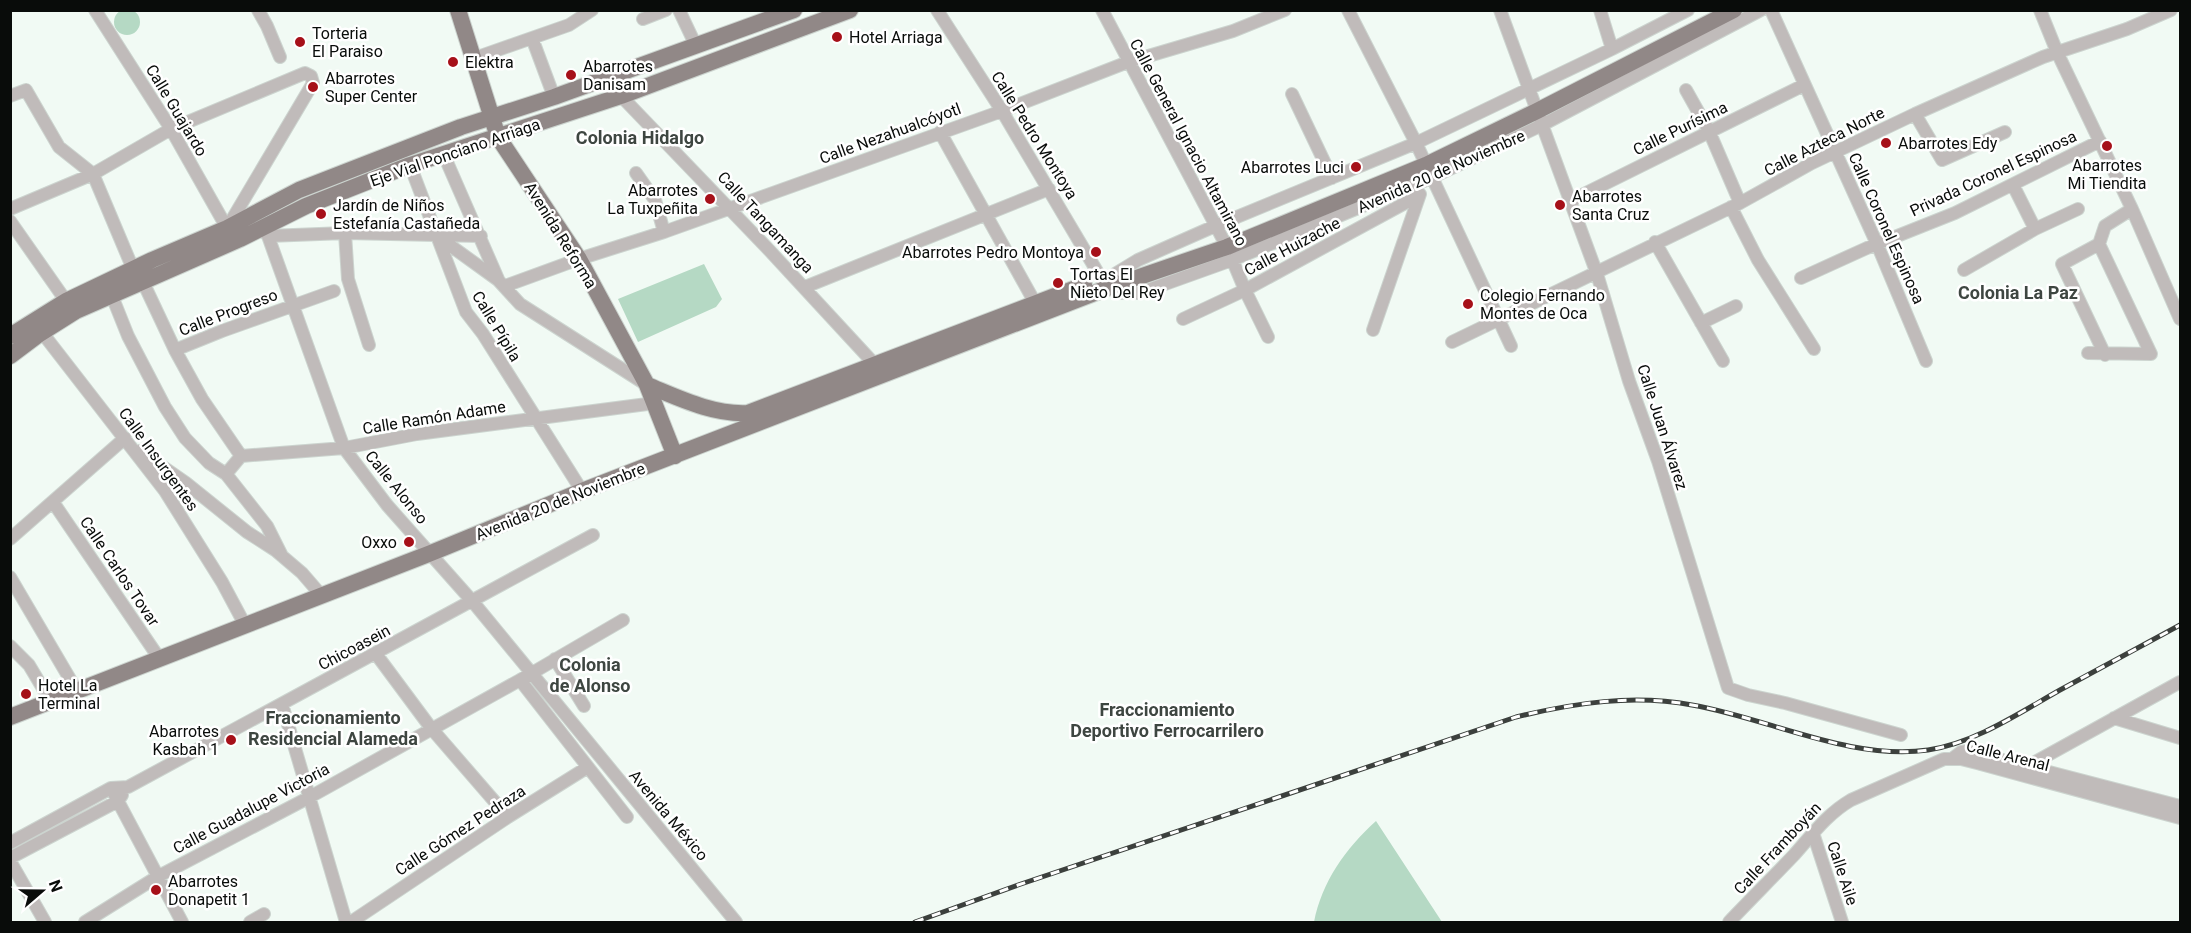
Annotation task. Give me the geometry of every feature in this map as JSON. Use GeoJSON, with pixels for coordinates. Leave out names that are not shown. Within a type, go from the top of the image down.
{"type":"FeatureCollection","features":[{"type":"Feature","properties":{"kind":"main road","name":"Avenida Reforma"},"geometry":{"type":"LineString","coordinates":[[458,10],[498,137],[579,259],[647,385],[675,456]]}},
{"type":"Feature","properties":{"kind":"main road","name":"Eje Vial Ponciano Arriaga"},"geometry":{"type":"LineString","coordinates":[[10,336],[38,327],[112,296],[138,276],[299,190],[461,126],[554,97],[794,10]]}},
{"type":"Feature","properties":{"kind":"main road","name":"Eje Vial Ponciano Arriaga"},"geometry":{"type":"LineString","coordinates":[[10,356],[66,301],[265,232],[306,206],[410,165],[621,96],[850,10]]}},
{"type":"Feature","properties":{"kind":"main road","name":"Avenida 20 de Noviembre"},"geometry":{"type":"LineString","coordinates":[[1535,107],[1713,10]]}},
{"type":"Feature","properties":{"kind":"main road","name":"Avenida 20 de Noviembre"},"geometry":{"type":"LineString","coordinates":[[10,717],[675,456],[880,370],[1109,280],[1224,243],[1424,160],[1734,10]]}},
{"type":"Feature","properties":{"kind":"main road","name":"Avenida 20 de Noviembre"},"geometry":{"type":"LineString","coordinates":[[647,385],[714,411],[735,414],[760,410],[880,370]]}},
{"type":"Feature","properties":{"kind":"street","name":"Calle Guajardo"},"geometry":{"type":"LineString","coordinates":[[95,10],[171,129],[227,228]]}},
{"type":"Feature","properties":{"kind":"street"},"geometry":{"type":"LineString","coordinates":[[258,10],[280,57]]}},
{"type":"Feature","properties":{"kind":"street"},"geometry":{"type":"LineString","coordinates":[[472,59],[569,25],[592,10]]}},
{"type":"Feature","properties":{"kind":"street"},"geometry":{"type":"LineString","coordinates":[[643,20],[666,10]]}},
{"type":"Feature","properties":{"kind":"street"},"geometry":{"type":"LineString","coordinates":[[679,10],[696,46]]}},
{"type":"Feature","properties":{"kind":"street","name":"Calle Pedro Montoya"},"geometry":{"type":"LineString","coordinates":[[937,10],[1109,280]]}},
{"type":"Feature","properties":{"kind":"street","name":"Calle General Ignacio Altamirano"},"geometry":{"type":"LineString","coordinates":[[1102,10],[1224,243],[1268,337]]}},
{"type":"Feature","properties":{"kind":"street","name":"Calle Nezahualcóyotl"},"geometry":{"type":"LineString","coordinates":[[502,283],[664,232],[1002,111],[1128,62],[1233,31],[1285,10]]}},
{"type":"Feature","properties":{"kind":"street"},"geometry":{"type":"LineString","coordinates":[[1348,10],[1424,160],[1511,346]]}},
{"type":"Feature","properties":{"kind":"street","name":"Calle Juan Álvarez"},"geometry":{"type":"LineString","coordinates":[[1500,10],[1597,273],[1629,381],[1658,461],[1728,688],[1901,735]]}},
{"type":"Feature","properties":{"kind":"street"},"geometry":{"type":"LineString","coordinates":[[1600,10],[1612,50]]}},
{"type":"Feature","properties":{"kind":"street","name":"Avenida 20 de Noviembre"},"geometry":{"type":"LineString","coordinates":[[1535,107],[1612,50],[1688,10]]}},
{"type":"Feature","properties":{"kind":"street","name":"Avenida 20 de Noviembre"},"geometry":{"type":"LineString","coordinates":[[1109,280],[1138,260],[1224,243],[1332,178],[1424,160],[1535,107],[1761,10]]}},
{"type":"Feature","properties":{"kind":"street","name":"Calle Coronel Espinosa"},"geometry":{"type":"LineString","coordinates":[[1771,10],[1877,244],[1926,361]]}},
{"type":"Feature","properties":{"kind":"street"},"geometry":{"type":"LineString","coordinates":[[2040,10],[2057,52],[2132,209],[2181,319]]}},
{"type":"Feature","properties":{"kind":"street","name":"Calle Azteca Norte"},"geometry":{"type":"LineString","coordinates":[[1452,342],[1597,273],[1655,242],[1736,205],[1835,152],[1915,114],[2057,52],[2127,29],[2171,11]]}},
{"type":"Feature","properties":{"kind":"street"},"geometry":{"type":"LineString","coordinates":[[532,38],[554,97]]}},
{"type":"Feature","properties":{"kind":"street"},"geometry":{"type":"LineString","coordinates":[[10,209],[93,174],[171,129],[305,73],[311,76],[313,83],[227,228]]}},
{"type":"Feature","properties":{"kind":"street","name":"Calle Purísima"},"geometry":{"type":"LineString","coordinates":[[1570,201],[1804,85]]}},
{"type":"Feature","properties":{"kind":"street"},"geometry":{"type":"LineString","coordinates":[[10,96],[26,90],[59,147],[93,174],[138,276],[175,350],[202,399],[241,456],[226,474]]}},
{"type":"Feature","properties":{"kind":"street"},"geometry":{"type":"LineString","coordinates":[[1686,90],[1708,131],[1758,260],[1814,349]]}},
{"type":"Feature","properties":{"kind":"street"},"geometry":{"type":"LineString","coordinates":[[1292,94],[1332,178]]}},
{"type":"Feature","properties":{"kind":"street","name":"Calle Tangamanga"},"geometry":{"type":"LineString","coordinates":[[621,96],[805,287],[880,370]]}},
{"type":"Feature","properties":{"kind":"street"},"geometry":{"type":"LineString","coordinates":[[1915,114],[1942,160],[2005,132]]}},
{"type":"Feature","properties":{"kind":"street"},"geometry":{"type":"LineString","coordinates":[[940,132],[1038,308]]}},
{"type":"Feature","properties":{"kind":"street","name":"Privada Coronel Espinosa"},"geometry":{"type":"LineString","coordinates":[[1801,278],[1955,213],[2100,141]]}},
{"type":"Feature","properties":{"kind":"street"},"geometry":{"type":"LineString","coordinates":[[443,153],[502,283]]}},
{"type":"Feature","properties":{"kind":"street"},"geometry":{"type":"LineString","coordinates":[[1373,330],[1418,196],[1424,160]]}},
{"type":"Feature","properties":{"kind":"street","name":"Calle Pípila"},"geometry":{"type":"LineString","coordinates":[[410,165],[465,312],[483,334],[582,491]]}},
{"type":"Feature","properties":{"kind":"street"},"geometry":{"type":"LineString","coordinates":[[636,173],[655,200],[664,232]]}},
{"type":"Feature","properties":{"kind":"street"},"geometry":{"type":"LineString","coordinates":[[2013,185],[2035,229]]}},
{"type":"Feature","properties":{"kind":"street"},"geometry":{"type":"LineString","coordinates":[[805,287],[1049,189]]}},
{"type":"Feature","properties":{"kind":"street","name":"Calle Huizache"},"geometry":{"type":"LineString","coordinates":[[1183,319],[1245,290],[1418,196]]}},
{"type":"Feature","properties":{"kind":"street"},"geometry":{"type":"LineString","coordinates":[[1964,270],[2035,229],[2078,209]]}},
{"type":"Feature","properties":{"kind":"street"},"geometry":{"type":"LineString","coordinates":[[2105,355],[2062,264],[2099,244],[2105,226],[2132,209]]}},
{"type":"Feature","properties":{"kind":"street"},"geometry":{"type":"LineString","coordinates":[[10,221],[66,301]]}},
{"type":"Feature","properties":{"kind":"street"},"geometry":{"type":"LineString","coordinates":[[265,232],[481,236]]}},
{"type":"Feature","properties":{"kind":"street","name":"Calle Alonso"},"geometry":{"type":"LineString","coordinates":[[265,232],[344,448],[387,505],[473,602],[588,767],[627,817]]}},
{"type":"Feature","properties":{"kind":"street"},"geometry":{"type":"LineString","coordinates":[[345,234],[348,279],[369,345]]}},
{"type":"Feature","properties":{"kind":"street"},"geometry":{"type":"LineString","coordinates":[[436,235],[502,283],[520,304],[647,385]]}},
{"type":"Feature","properties":{"kind":"street"},"geometry":{"type":"LineString","coordinates":[[1655,242],[1723,361]]}},
{"type":"Feature","properties":{"kind":"street"},"geometry":{"type":"LineString","coordinates":[[2088,353],[2151,354],[2099,244]]}},
{"type":"Feature","properties":{"kind":"street","name":"Calle Progreso"},"geometry":{"type":"LineString","coordinates":[[175,350],[334,291]]}},
{"type":"Feature","properties":{"kind":"street"},"geometry":{"type":"LineString","coordinates":[[112,296],[129,336],[165,407],[185,438],[209,463],[226,474],[267,526],[282,556]]}},
{"type":"Feature","properties":{"kind":"street"},"geometry":{"type":"LineString","coordinates":[[1701,323],[1737,306]]}},
{"type":"Feature","properties":{"kind":"street","name":"Calle Insurgentes"},"geometry":{"type":"LineString","coordinates":[[38,327],[165,491],[222,582],[245,625]]}},
{"type":"Feature","properties":{"kind":"street","name":"Calle Ramón Adame"},"geometry":{"type":"LineString","coordinates":[[241,456],[344,448],[417,435],[655,403]]}},
{"type":"Feature","properties":{"kind":"street"},"geometry":{"type":"LineString","coordinates":[[10,539],[127,441],[282,556],[302,573],[321,595]]}},
{"type":"Feature","properties":{"kind":"street","name":"Calle Carlos Tovar"},"geometry":{"type":"LineString","coordinates":[[53,502],[159,658]]}},
{"type":"Feature","properties":{"kind":"street","name":"Chicoasein"},"geometry":{"type":"LineString","coordinates":[[10,843],[111,788],[128,787],[593,535]]}},
{"type":"Feature","properties":{"kind":"street"},"geometry":{"type":"LineString","coordinates":[[10,577],[77,691]]}},
{"type":"Feature","properties":{"kind":"street","name":"Calle Guadalupe Victoria"},"geometry":{"type":"LineString","coordinates":[[85,922],[157,877],[308,798],[623,620]]}},
{"type":"Feature","properties":{"kind":"street"},"geometry":{"type":"LineString","coordinates":[[10,646],[29,665],[51,702]]}},
{"type":"Feature","properties":{"kind":"street"},"geometry":{"type":"LineString","coordinates":[[376,654],[430,728],[508,817]]}},
{"type":"Feature","properties":{"kind":"street"},"geometry":{"type":"LineString","coordinates":[[555,659],[584,706]]}},
{"type":"Feature","properties":{"kind":"street","name":"Calle Alonso"},"geometry":{"type":"LineString","coordinates":[[526,676],[575,728]]}},
{"type":"Feature","properties":{"kind":"street"},"geometry":{"type":"LineString","coordinates":[[2028,765],[2181,682]]}},
{"type":"Feature","properties":{"kind":"street"},"geometry":{"type":"LineString","coordinates":[[282,704],[346,922]]}},
{"type":"Feature","properties":{"kind":"street"},"geometry":{"type":"LineString","coordinates":[[2114,718],[2181,738]]}},
{"type":"Feature","properties":{"kind":"street","name":"Avenida México"},"geometry":{"type":"LineString","coordinates":[[575,728],[736,922]]}},
{"type":"Feature","properties":{"kind":"street","name":"Calle Arenal"},"geometry":{"type":"LineString","coordinates":[[1952,758],[1961,752],[1968,751],[2181,806]]}},
{"type":"Feature","properties":{"kind":"street","name":"Calle Arenal"},"geometry":{"type":"LineString","coordinates":[[1952,758],[2181,818]]}},
{"type":"Feature","properties":{"kind":"street","name":"Calle Framboyán"},"geometry":{"type":"LineString","coordinates":[[1729,922],[1827,817],[1851,800],[1935,763],[1952,758]]}},
{"type":"Feature","properties":{"kind":"street","name":"Calle Gómez Pedraza"},"geometry":{"type":"LineString","coordinates":[[351,922],[508,817],[588,767]]}},
{"type":"Feature","properties":{"kind":"street","name":"Chicoasein"},"geometry":{"type":"LineString","coordinates":[[10,860],[118,801],[128,787]]}},
{"type":"Feature","properties":{"kind":"street"},"geometry":{"type":"LineString","coordinates":[[111,788],[182,922]]}},
{"type":"Feature","properties":{"kind":"street","name":"Calle Aile"},"geometry":{"type":"LineString","coordinates":[[1813,833],[1842,922]]}},
{"type":"Feature","properties":{"kind":"street"},"geometry":{"type":"LineString","coordinates":[[10,860],[45,922]]}},
{"type":"Feature","properties":{"kind":"street"},"geometry":{"type":"LineString","coordinates":[[250,922],[264,914]]}},
{"type":"Feature","properties":{"kind":"green space"},"geometry":{"type":"Polygon","coordinates":[[[127,9],[136,13],[140,22],[136,31],[127,35],[118,31],[114,22],[118,13],[127,9]]]}},
{"type":"Feature","properties":{"kind":"green space"},"geometry":{"type":"Polygon","coordinates":[[[704,264],[722,299],[716,307],[638,342],[618,299],[704,264]]]}},
{"type":"Feature","properties":{"kind":"green space"},"geometry":{"type":"Polygon","coordinates":[[[1376,821],[1442,922],[1314,922],[1323,893],[1336,867],[1354,843],[1376,821]]]}},
{"type":"Feature","properties":{"kind":"railway"},"geometry":{"type":"LineString","coordinates":[[915,922],[1516,717],[1582,704],[1626,700],[1670,702],[1721,711],[1839,744],[1899,752],[1928,750],[1980,734],[2180,625]]}},
{"type":"Feature","properties":{"kind":"place","name":"Hotel Arriaga"},"geometry":{"type":"Point","coordinates":[837,37]}},
{"type":"Feature","properties":{"kind":"place","name":"Torteria El Paraiso"},"geometry":{"type":"Point","coordinates":[300,42]}},
{"type":"Feature","properties":{"kind":"place","name":"Elektra"},"geometry":{"type":"Point","coordinates":[453,62]}},
{"type":"Feature","properties":{"kind":"place","name":"Abarrotes Danisam"},"geometry":{"type":"Point","coordinates":[571,75]}},
{"type":"Feature","properties":{"kind":"place","name":"Abarrotes Super Center"},"geometry":{"type":"Point","coordinates":[313,87]}},
{"type":"Feature","properties":{"kind":"place","name":"Abarrotes Edy"},"geometry":{"type":"Point","coordinates":[1886,143]}},
{"type":"Feature","properties":{"kind":"place","name":"Abarrotes Mi Tiendita"},"geometry":{"type":"Point","coordinates":[2107,146]}},
{"type":"Feature","properties":{"kind":"place","name":"Abarrotes Luci"},"geometry":{"type":"Point","coordinates":[1356,167]}},
{"type":"Feature","properties":{"kind":"place","name":"Abarrotes La Tuxpeñita"},"geometry":{"type":"Point","coordinates":[710,199]}},
{"type":"Feature","properties":{"kind":"place","name":"Abarrotes Santa Cruz"},"geometry":{"type":"Point","coordinates":[1560,205]}},
{"type":"Feature","properties":{"kind":"place","name":"Jardín de Niños Estefanía Castañeda"},"geometry":{"type":"Point","coordinates":[321,214]}},
{"type":"Feature","properties":{"kind":"place","name":"Abarrotes Pedro Montoya"},"geometry":{"type":"Point","coordinates":[1096,252]}},
{"type":"Feature","properties":{"kind":"place","name":"Tortas El Nieto Del Rey"},"geometry":{"type":"Point","coordinates":[1058,283]}},
{"type":"Feature","properties":{"kind":"place","name":"Colegio Fernando Montes de Oca"},"geometry":{"type":"Point","coordinates":[1468,304]}},
{"type":"Feature","properties":{"kind":"place","name":"Oxxo"},"geometry":{"type":"Point","coordinates":[409,542]}},
{"type":"Feature","properties":{"kind":"place","name":"Hotel La Terminal"},"geometry":{"type":"Point","coordinates":[26,694]}},
{"type":"Feature","properties":{"kind":"place","name":"Abarrotes Kasbah 1"},"geometry":{"type":"Point","coordinates":[231,740]}},
{"type":"Feature","properties":{"kind":"place","name":"Abarrotes Donapetit 1"},"geometry":{"type":"Point","coordinates":[156,890]}},
{"type":"Feature","properties":{"kind":"district","name":"Colonia Hidalgo"},"geometry":{"type":"Point","coordinates":[640,138]}},
{"type":"Feature","properties":{"kind":"district","name":"Colonia La Paz"},"geometry":{"type":"Point","coordinates":[2018,293]}},
{"type":"Feature","properties":{"kind":"district","name":"Colonia de Alonso"},"geometry":{"type":"Point","coordinates":[590,675]}},
{"type":"Feature","properties":{"kind":"district","name":"Fraccionamiento Deportivo Ferrocarrilero"},"geometry":{"type":"Point","coordinates":[1167,720]}},
{"type":"Feature","properties":{"kind":"district","name":"Fraccionamiento Residencial Alameda"},"geometry":{"type":"Point","coordinates":[333,728]}}]}
